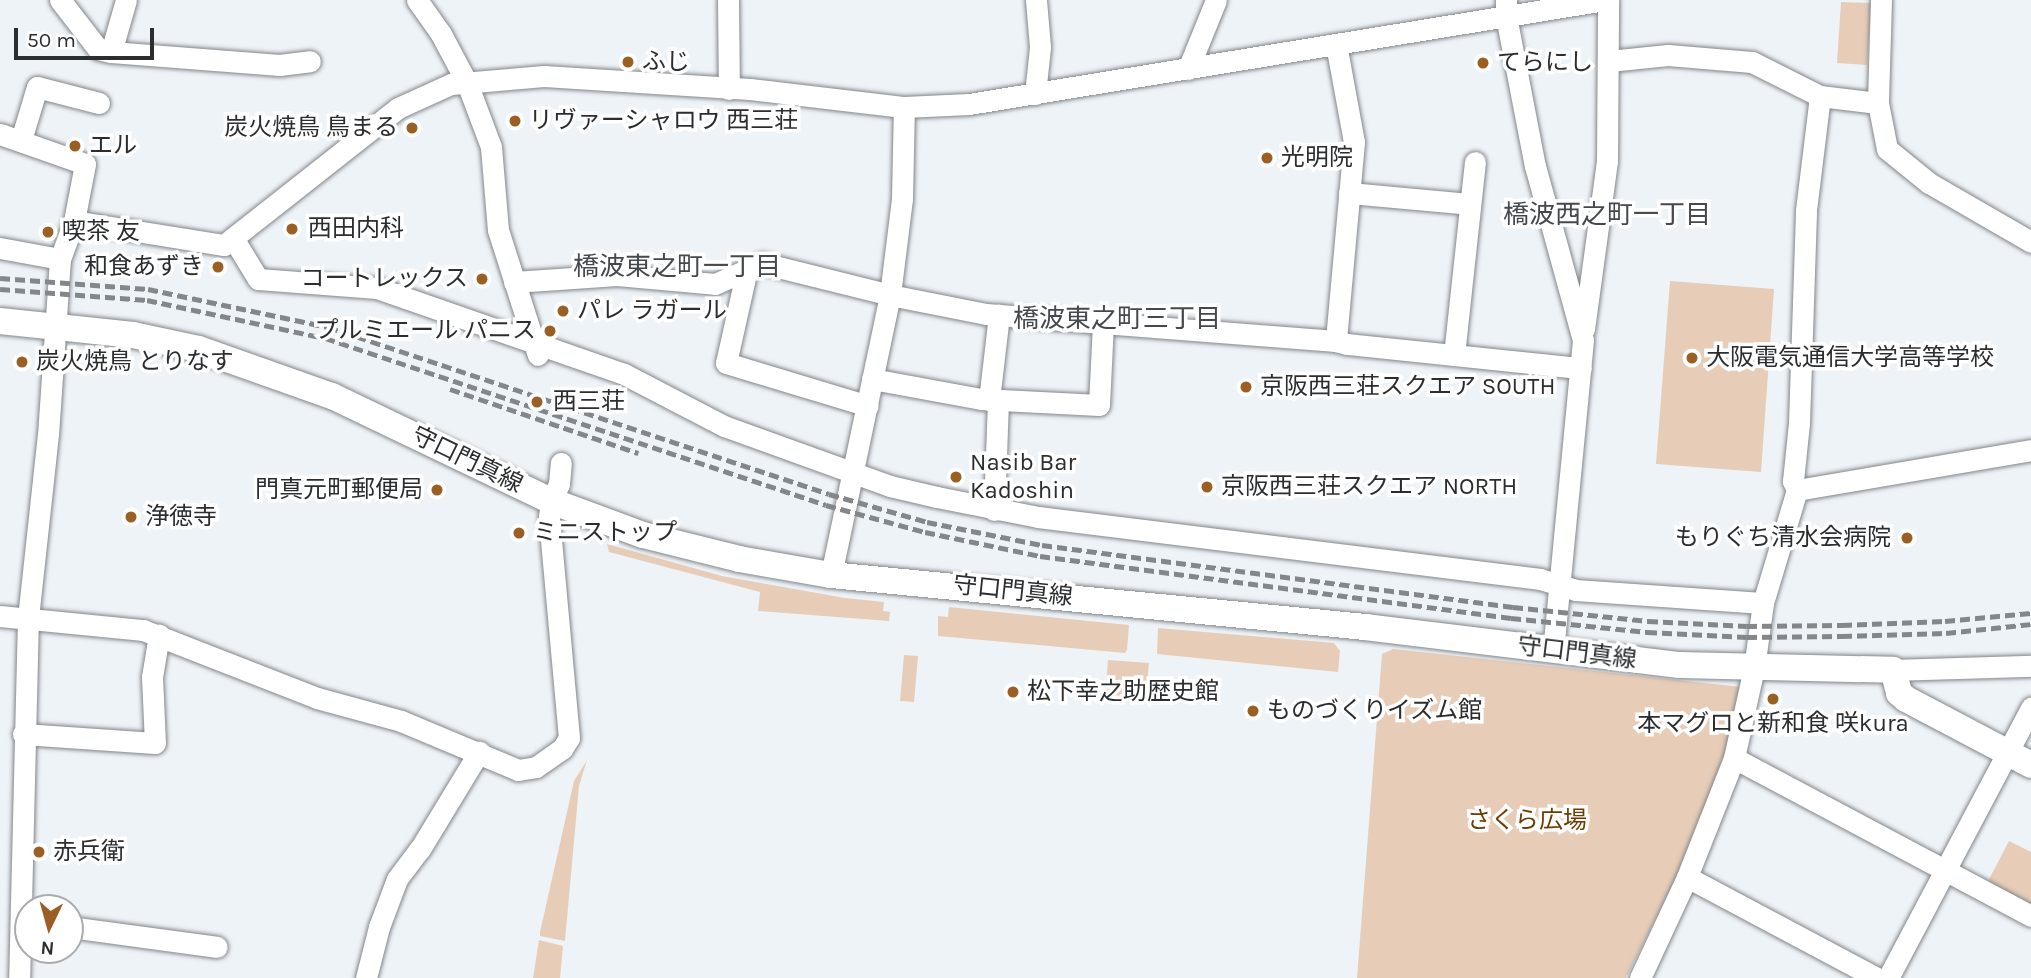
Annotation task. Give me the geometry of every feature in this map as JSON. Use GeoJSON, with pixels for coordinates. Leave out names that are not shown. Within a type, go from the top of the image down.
{"type":"FeatureCollection","features":[{"type":"Feature","properties":{"kind":"main road","name":"守口門真線"},"geometry":{"type":"LineString","coordinates":[[0,321],[133,335],[198,349],[332,396],[551,500],[643,535],[739,559],[831,575],[1365,627],[1680,665],[1893,670]]}},
{"type":"Feature","properties":{"kind":"main road"},"geometry":{"type":"LineString","coordinates":[[1893,670],[1899,693],[1906,699],[2031,765]]}},
{"type":"Feature","properties":{"kind":"street"},"geometry":{"type":"LineString","coordinates":[[60,0],[98,49],[279,65],[310,61]]}},
{"type":"Feature","properties":{"kind":"street"},"geometry":{"type":"LineString","coordinates":[[111,52],[126,0]]}},
{"type":"Feature","properties":{"kind":"street"},"geometry":{"type":"LineString","coordinates":[[417,0],[441,34],[467,83],[491,147],[498,230],[536,352]]}},
{"type":"Feature","properties":{"kind":"street"},"geometry":{"type":"LineString","coordinates":[[728,0],[729,89]]}},
{"type":"Feature","properties":{"kind":"street"},"geometry":{"type":"LineString","coordinates":[[1035,94],[1040,47],[1036,0]]}},
{"type":"Feature","properties":{"kind":"street"},"geometry":{"type":"LineString","coordinates":[[1188,69],[1216,0]]}},
{"type":"Feature","properties":{"kind":"street"},"geometry":{"type":"LineString","coordinates":[[74,222],[224,245],[397,108],[451,84],[544,76],[729,89],[904,107],[969,104],[1336,44],[1506,8],[1607,0],[1607,161],[1583,340],[1553,650]]}},
{"type":"Feature","properties":{"kind":"street"},"geometry":{"type":"LineString","coordinates":[[1881,0],[1878,103],[1887,149],[1929,183],[2031,242]]}},
{"type":"Feature","properties":{"kind":"street"},"geometry":{"type":"LineString","coordinates":[[1506,8],[1535,166],[1583,340]]}},
{"type":"Feature","properties":{"kind":"street"},"geometry":{"type":"LineString","coordinates":[[1336,44],[1354,142],[1336,341]]}},
{"type":"Feature","properties":{"kind":"street"},"geometry":{"type":"LineString","coordinates":[[1609,61],[1668,55],[1752,62],[1820,96],[1878,103]]}},
{"type":"Feature","properties":{"kind":"street"},"geometry":{"type":"LineString","coordinates":[[21,140],[37,87],[99,103]]}},
{"type":"Feature","properties":{"kind":"street"},"geometry":{"type":"LineString","coordinates":[[1640,978],[1686,877],[1734,758],[1754,668],[1763,603],[1797,490],[1793,481],[1799,423],[1806,210],[1820,96]]}},
{"type":"Feature","properties":{"kind":"street"},"geometry":{"type":"LineString","coordinates":[[831,575],[890,295],[902,199],[904,107]]}},
{"type":"Feature","properties":{"kind":"street"},"geometry":{"type":"LineString","coordinates":[[0,134],[85,164],[74,222],[60,259],[57,325],[28,617],[23,734],[25,894]]}},
{"type":"Feature","properties":{"kind":"street"},"geometry":{"type":"LineString","coordinates":[[1454,355],[1475,162]]}},
{"type":"Feature","properties":{"kind":"street"},"geometry":{"type":"LineString","coordinates":[[1349,193],[1470,204]]}},
{"type":"Feature","properties":{"kind":"street"},"geometry":{"type":"LineString","coordinates":[[233,238],[258,279],[377,288],[536,352],[624,374],[724,426],[890,486],[995,510],[1540,579],[1575,590],[1763,603]]}},
{"type":"Feature","properties":{"kind":"street"},"geometry":{"type":"LineString","coordinates":[[0,248],[60,259]]}},
{"type":"Feature","properties":{"kind":"street"},"geometry":{"type":"LineString","coordinates":[[514,282],[617,275],[715,284],[762,263],[890,295],[999,315],[1336,341],[1581,368]]}},
{"type":"Feature","properties":{"kind":"street"},"geometry":{"type":"LineString","coordinates":[[747,269],[726,363],[868,407]]}},
{"type":"Feature","properties":{"kind":"street"},"geometry":{"type":"LineString","coordinates":[[995,510],[993,400],[999,315]]}},
{"type":"Feature","properties":{"kind":"street"},"geometry":{"type":"LineString","coordinates":[[872,379],[993,400],[1098,405],[1103,323]]}},
{"type":"Feature","properties":{"kind":"street"},"geometry":{"type":"LineString","coordinates":[[1797,490],[2031,450]]}},
{"type":"Feature","properties":{"kind":"street"},"geometry":{"type":"LineString","coordinates":[[0,616],[143,630],[317,698],[401,721],[518,770],[536,768],[562,749],[569,738],[549,517],[551,500],[559,484],[561,463]]}},
{"type":"Feature","properties":{"kind":"street"},"geometry":{"type":"LineString","coordinates":[[23,734],[155,743],[152,677],[159,635]]}},
{"type":"Feature","properties":{"kind":"street"},"geometry":{"type":"LineString","coordinates":[[1893,670],[2031,666]]}},
{"type":"Feature","properties":{"kind":"street"},"geometry":{"type":"LineString","coordinates":[[1888,978],[2031,708]]}},
{"type":"Feature","properties":{"kind":"street"},"geometry":{"type":"LineString","coordinates":[[366,978],[379,927],[397,879],[420,849],[479,752]]}},
{"type":"Feature","properties":{"kind":"street"},"geometry":{"type":"LineString","coordinates":[[1734,758],[2031,916]]}},
{"type":"Feature","properties":{"kind":"street"},"geometry":{"type":"LineString","coordinates":[[1686,877],[1877,978]]}},
{"type":"Feature","properties":{"kind":"street"},"geometry":{"type":"LineString","coordinates":[[84,929],[217,947]]}},
{"type":"Feature","properties":{"kind":"green space"},"geometry":{"type":"Polygon","coordinates":[[[1841,2],[1871,3],[1867,65],[1837,63],[1841,2]]]}},
{"type":"Feature","properties":{"kind":"green space"},"geometry":{"type":"Polygon","coordinates":[[[1670,281],[1774,289],[1761,472],[1656,464],[1670,281]]]}},
{"type":"Feature","properties":{"kind":"green space"},"geometry":{"type":"Polygon","coordinates":[[[607,544],[722,576],[845,598],[884,602],[883,611],[890,612],[889,621],[758,611],[760,592],[609,552],[607,544]]]}},
{"type":"Feature","properties":{"kind":"green space"},"geometry":{"type":"Polygon","coordinates":[[[949,607],[1129,625],[1127,650],[1125,653],[938,636],[938,616],[948,617],[949,607]]]}},
{"type":"Feature","properties":{"kind":"green space"},"geometry":{"type":"Polygon","coordinates":[[[1158,628],[1334,643],[1340,651],[1338,672],[1157,654],[1158,628]]]}},
{"type":"Feature","properties":{"kind":"green space","name":"さくら広場"},"geometry":{"type":"Polygon","coordinates":[[[1393,649],[1741,687],[1725,753],[1688,854],[1626,978],[1357,978],[1382,654],[1393,649]]]}},
{"type":"Feature","properties":{"kind":"green space"},"geometry":{"type":"Polygon","coordinates":[[[904,655],[918,656],[914,702],[900,701],[904,655]]]}},
{"type":"Feature","properties":{"kind":"green space"},"geometry":{"type":"Polygon","coordinates":[[[1108,660],[1149,663],[1145,704],[1105,700],[1108,660]]]}},
{"type":"Feature","properties":{"kind":"green space"},"geometry":{"type":"Polygon","coordinates":[[[587,760],[579,786],[565,941],[540,936],[540,932],[574,781],[587,760]]]}},
{"type":"Feature","properties":{"kind":"green space"},"geometry":{"type":"Polygon","coordinates":[[[2009,841],[2031,852],[2031,908],[1986,885],[2009,841]]]}},
{"type":"Feature","properties":{"kind":"green space"},"geometry":{"type":"Polygon","coordinates":[[[539,940],[563,946],[560,978],[533,978],[539,940]]]}},
{"type":"Feature","properties":{"kind":"railway"},"geometry":{"type":"LineString","coordinates":[[0,278],[148,289],[328,327],[829,494],[927,522],[1042,545],[1513,607],[1648,621],[1747,626],[1842,625],[1945,621],[2031,613]]}},
{"type":"Feature","properties":{"kind":"railway"},"geometry":{"type":"LineString","coordinates":[[0,289],[147,300],[325,338],[826,505],[925,532],[1040,556],[1511,618],[1647,632],[1747,637],[1842,636],[1946,633],[2031,624]]}},
{"type":"Feature","properties":{"kind":"railway"},"geometry":{"type":"LineString","coordinates":[[450,389],[638,453]]}},
{"type":"Feature","properties":{"kind":"place","name":"ふじ"},"geometry":{"type":"Point","coordinates":[628,62]}},
{"type":"Feature","properties":{"kind":"place","name":"てらにし"},"geometry":{"type":"Point","coordinates":[1483,63]}},
{"type":"Feature","properties":{"kind":"place","name":"リヴァーシャロウ 西三荘"},"geometry":{"type":"Point","coordinates":[515,121]}},
{"type":"Feature","properties":{"kind":"place","name":"炭火焼鳥 鳥まる"},"geometry":{"type":"Point","coordinates":[412,128]}},
{"type":"Feature","properties":{"kind":"place","name":"エル"},"geometry":{"type":"Point","coordinates":[75,146]}},
{"type":"Feature","properties":{"kind":"place","name":"光明院"},"geometry":{"type":"Point","coordinates":[1267,158]}},
{"type":"Feature","properties":{"kind":"place","name":"西田内科"},"geometry":{"type":"Point","coordinates":[292,229]}},
{"type":"Feature","properties":{"kind":"place","name":"喫茶 友"},"geometry":{"type":"Point","coordinates":[48,232]}},
{"type":"Feature","properties":{"kind":"place","name":"和食あずき"},"geometry":{"type":"Point","coordinates":[218,267]}},
{"type":"Feature","properties":{"kind":"place","name":"コートレックス"},"geometry":{"type":"Point","coordinates":[482,279]}},
{"type":"Feature","properties":{"kind":"place","name":"パレ ラガール"},"geometry":{"type":"Point","coordinates":[563,311]}},
{"type":"Feature","properties":{"kind":"place","name":"プルミエール パニス"},"geometry":{"type":"Point","coordinates":[550,331]}},
{"type":"Feature","properties":{"kind":"place","name":"大阪電気通信大学高等学校"},"geometry":{"type":"Point","coordinates":[1692,358]}},
{"type":"Feature","properties":{"kind":"place","name":"炭火焼鳥 とりなす"},"geometry":{"type":"Point","coordinates":[22,362]}},
{"type":"Feature","properties":{"kind":"place","name":"京阪西三荘スクエア SOUTH"},"geometry":{"type":"Point","coordinates":[1246,387]}},
{"type":"Feature","properties":{"kind":"place","name":"西三荘"},"geometry":{"type":"Point","coordinates":[537,402]}},
{"type":"Feature","properties":{"kind":"place","name":"Nasib Bar Kadoshin"},"geometry":{"type":"Point","coordinates":[956,477]}},
{"type":"Feature","properties":{"kind":"place","name":"京阪西三荘スクエア NORTH"},"geometry":{"type":"Point","coordinates":[1207,487]}},
{"type":"Feature","properties":{"kind":"place","name":"門真元町郵便局"},"geometry":{"type":"Point","coordinates":[437,490]}},
{"type":"Feature","properties":{"kind":"place","name":"浄徳寺"},"geometry":{"type":"Point","coordinates":[131,517]}},
{"type":"Feature","properties":{"kind":"place","name":"ミニストップ"},"geometry":{"type":"Point","coordinates":[519,533]}},
{"type":"Feature","properties":{"kind":"place","name":"もりぐち清水会病院"},"geometry":{"type":"Point","coordinates":[1907,538]}},
{"type":"Feature","properties":{"kind":"place","name":"松下幸之助歴史館"},"geometry":{"type":"Point","coordinates":[1013,692]}},
{"type":"Feature","properties":{"kind":"place","name":"本マグロと新和食 咲kura"},"geometry":{"type":"Point","coordinates":[1773,699]}},
{"type":"Feature","properties":{"kind":"place","name":"ものづくりイズム館"},"geometry":{"type":"Point","coordinates":[1253,711]}},
{"type":"Feature","properties":{"kind":"place","name":"赤兵衛"},"geometry":{"type":"Point","coordinates":[39,852]}},
{"type":"Feature","properties":{"kind":"district","name":"橋波西之町一丁目"},"geometry":{"type":"Point","coordinates":[1607,215]}},
{"type":"Feature","properties":{"kind":"district","name":"橋波東之町一丁目"},"geometry":{"type":"Point","coordinates":[677,267]}},
{"type":"Feature","properties":{"kind":"district","name":"橋波東之町三丁目"},"geometry":{"type":"Point","coordinates":[1117,319]}}]}
